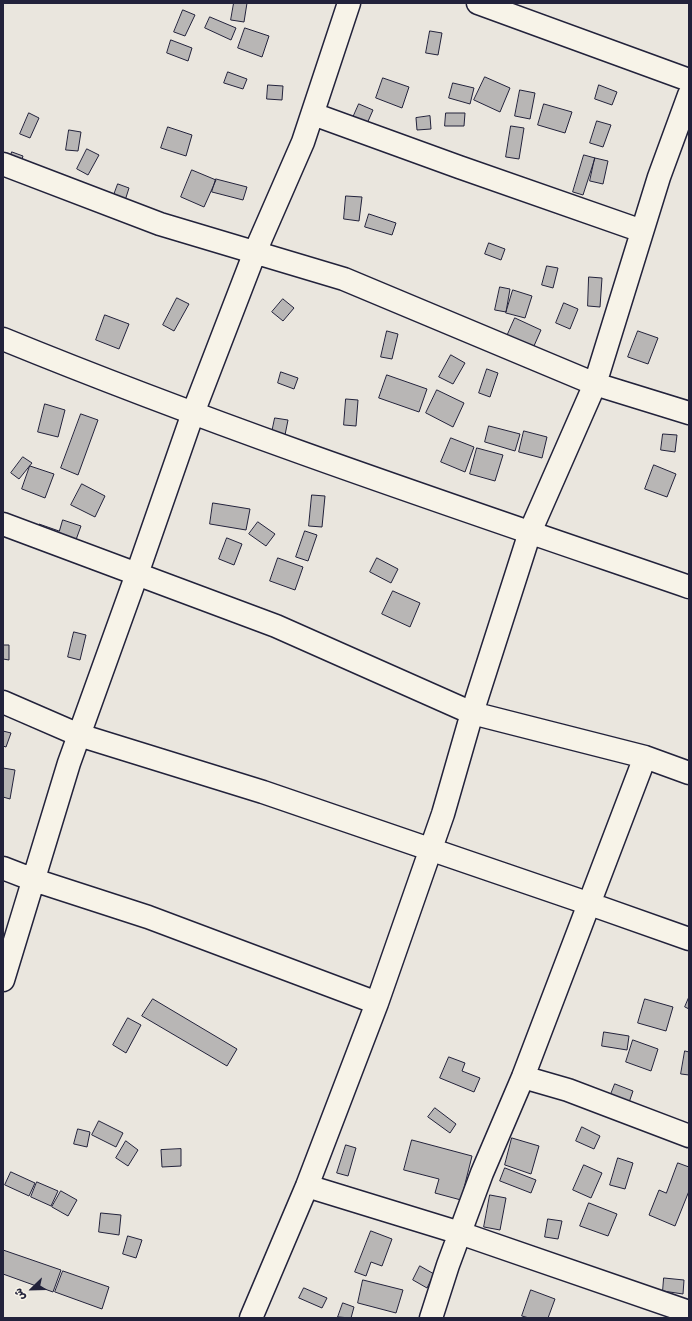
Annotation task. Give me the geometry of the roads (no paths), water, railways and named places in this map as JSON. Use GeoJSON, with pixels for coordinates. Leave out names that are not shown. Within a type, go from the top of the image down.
{"type":"FeatureCollection","features":[{"type":"Feature","properties":{"kind":"street"},"geometry":{"type":"LineString","coordinates":[[3,980],[69,763],[193,413],[255,252],[303,142],[349,3]]}},
{"type":"Feature","properties":{"kind":"street"},"geometry":{"type":"LineString","coordinates":[[478,3],[689,80]]}},
{"type":"Feature","properties":{"kind":"street"},"geometry":{"type":"LineString","coordinates":[[251,1318],[307,1186],[377,1003],[443,814],[472,713],[530,532],[595,384],[658,177],[689,95]]}},
{"type":"Feature","properties":{"kind":"street"},"geometry":{"type":"LineString","coordinates":[[312,114],[642,231]]}},
{"type":"Feature","properties":{"kind":"street"},"geometry":{"type":"LineString","coordinates":[[3,164],[160,224],[344,279],[595,384],[689,413]]}},
{"type":"Feature","properties":{"kind":"street"},"geometry":{"type":"LineString","coordinates":[[3,340],[134,392],[312,457],[689,587]]}},
{"type":"Feature","properties":{"kind":"street"},"geometry":{"type":"LineString","coordinates":[[3,524],[276,626],[472,713],[645,757],[689,773]]}},
{"type":"Feature","properties":{"kind":"street"},"geometry":{"type":"LineString","coordinates":[[3,702],[79,735],[263,792],[689,939]]}},
{"type":"Feature","properties":{"kind":"street"},"geometry":{"type":"LineString","coordinates":[[431,1318],[482,1172],[523,1077],[645,757]]}},
{"type":"Feature","properties":{"kind":"street"},"geometry":{"type":"LineString","coordinates":[[3,868],[34,880],[148,917],[377,1003]]}},
{"type":"Feature","properties":{"kind":"street"},"geometry":{"type":"LineString","coordinates":[[523,1077],[568,1090],[688,1131]]}},
{"type":"Feature","properties":{"kind":"street"},"geometry":{"type":"LineString","coordinates":[[307,1186],[460,1233],[689,1312]]}}]}
